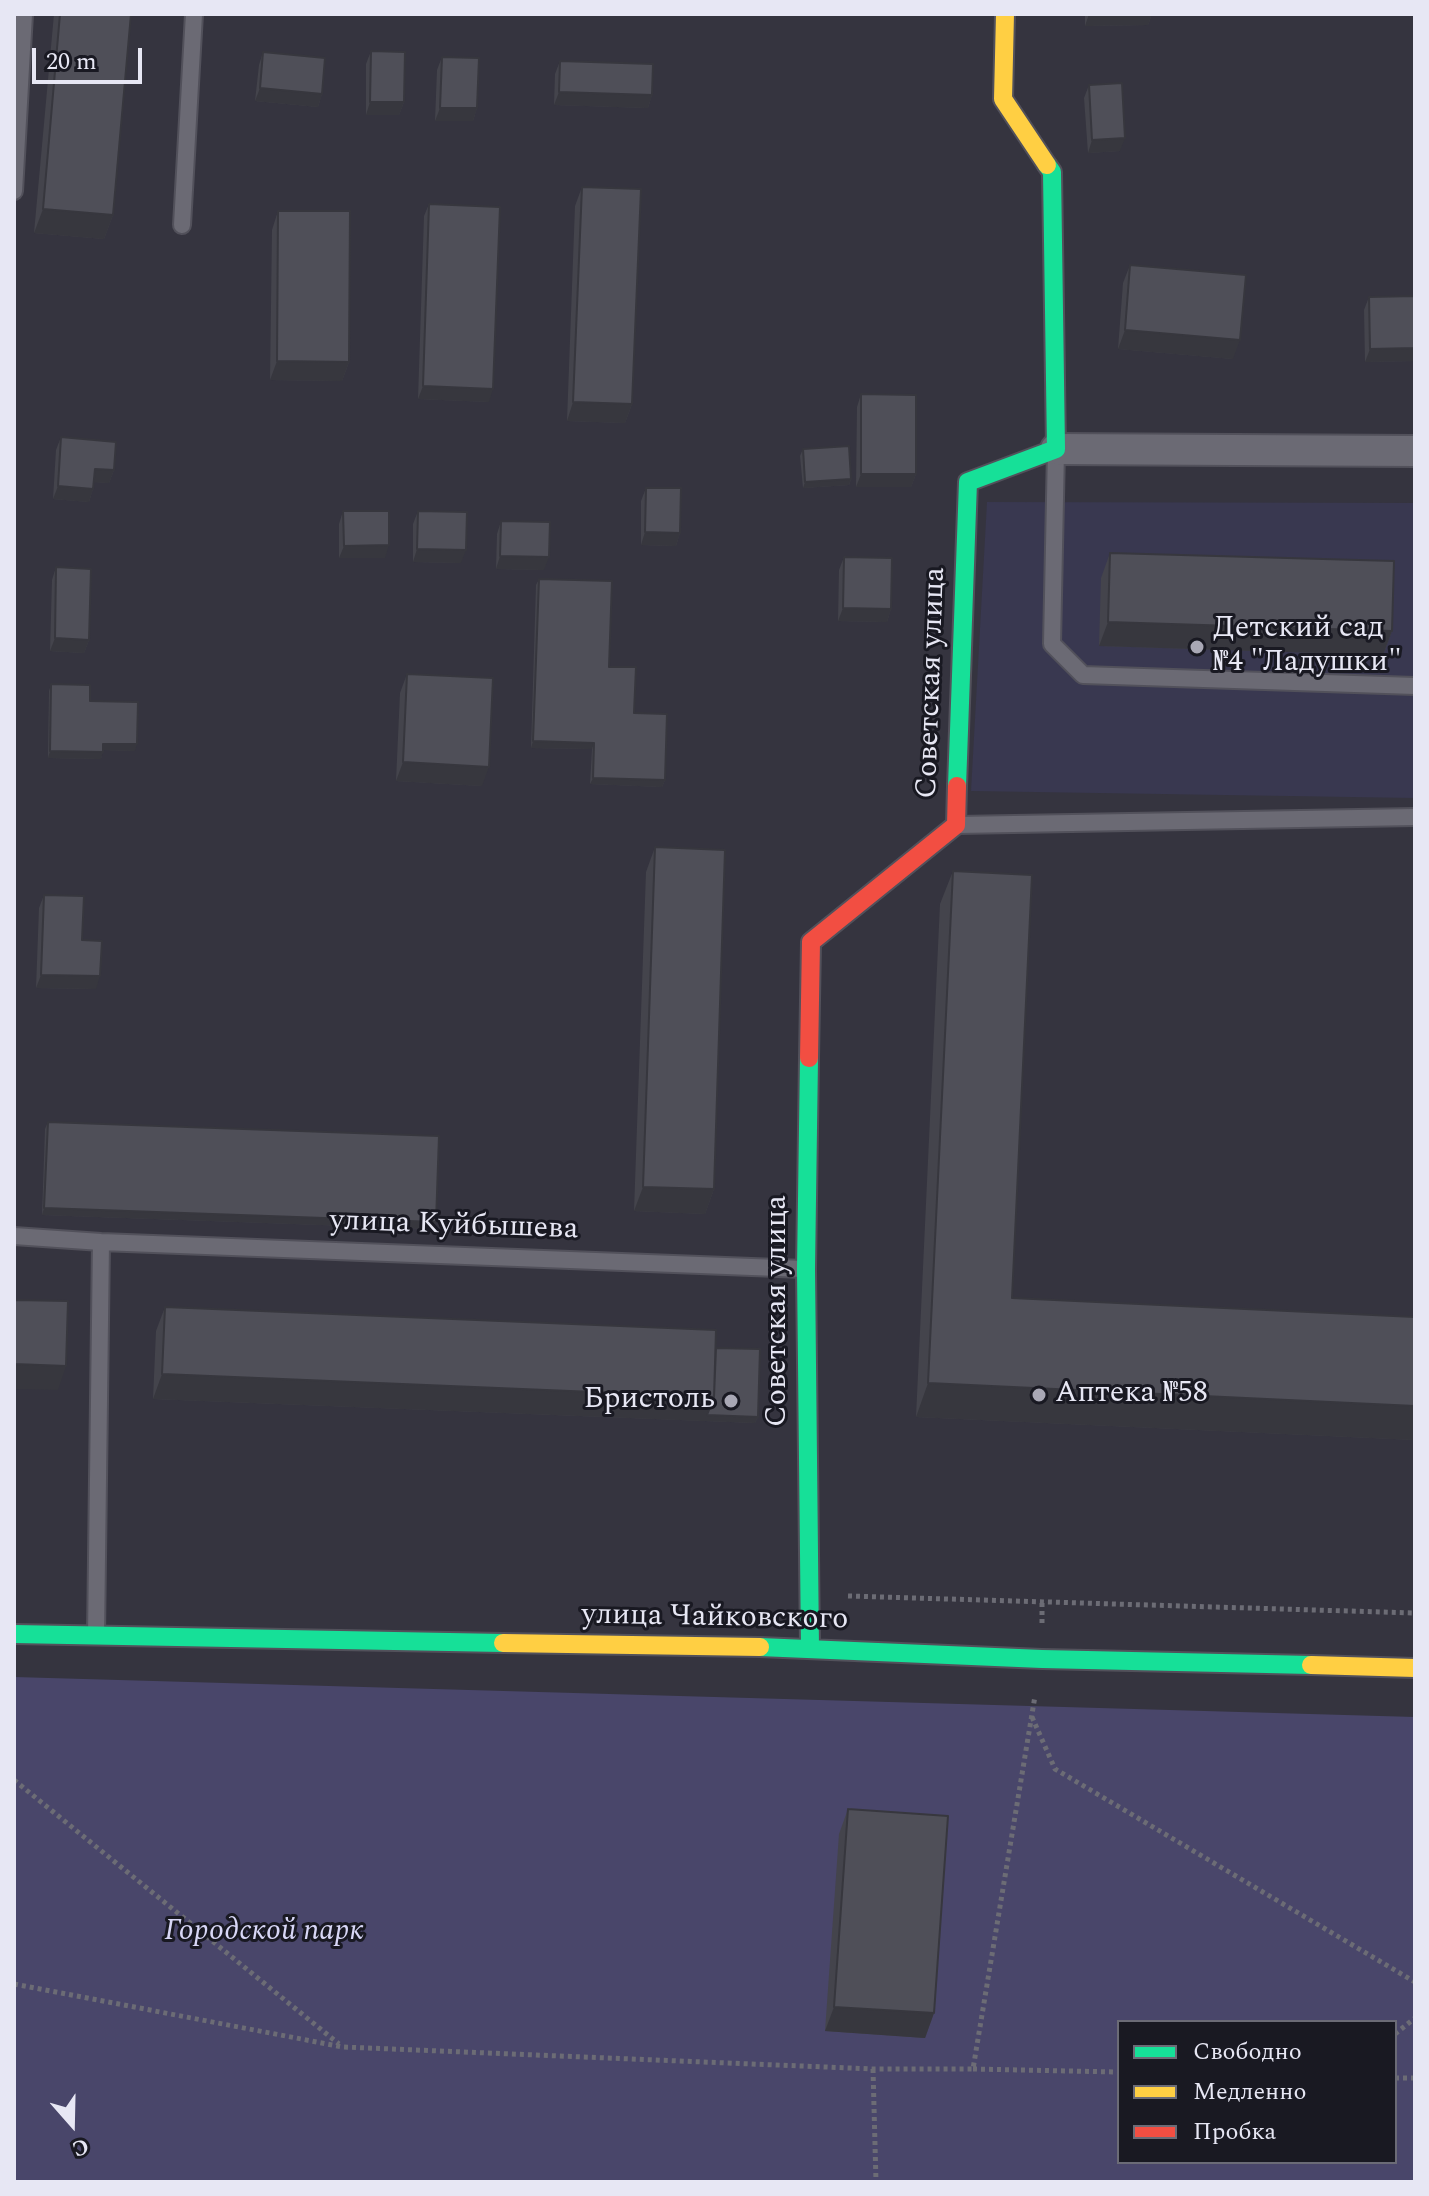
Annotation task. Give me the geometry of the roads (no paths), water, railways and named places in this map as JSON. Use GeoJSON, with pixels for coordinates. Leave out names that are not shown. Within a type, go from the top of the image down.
{"type":"FeatureCollection","features":[{"type":"Feature","properties":{"kind":"street"},"geometry":{"type":"LineString","coordinates":[[1005,14],[1003,99],[1052,172],[1056,449],[1415,451]]}},
{"type":"Feature","properties":{"kind":"street","name":"Советская улица"},"geometry":{"type":"LineString","coordinates":[[810,1648],[806,1269],[811,942],[956,825],[968,482],[1056,449]]}},
{"type":"Feature","properties":{"kind":"street","name":"улица Чайковского"},"geometry":{"type":"LineString","coordinates":[[14,1634],[810,1648],[1042,1659],[1415,1668]]}},
{"type":"Feature","properties":{"kind":"lane"},"geometry":{"type":"LineString","coordinates":[[14,191],[24,14]]}},
{"type":"Feature","properties":{"kind":"lane"},"geometry":{"type":"LineString","coordinates":[[182,225],[194,14]]}},
{"type":"Feature","properties":{"kind":"lane"},"geometry":{"type":"LineString","coordinates":[[1056,449],[1052,644],[1083,675],[1415,686]]}},
{"type":"Feature","properties":{"kind":"lane"},"geometry":{"type":"LineString","coordinates":[[956,825],[1415,817]]}},
{"type":"Feature","properties":{"kind":"lane","name":"улица Куйбышева"},"geometry":{"type":"LineString","coordinates":[[14,1236],[806,1269]]}},
{"type":"Feature","properties":{"kind":"lane"},"geometry":{"type":"LineString","coordinates":[[96,1636],[101,1242]]}},
{"type":"Feature","properties":{"kind":"place","name":"Детский сад №4 \"Ладушки\""},"geometry":{"type":"Point","coordinates":[1197,647]}},
{"type":"Feature","properties":{"kind":"place","name":"Аптека №58"},"geometry":{"type":"Point","coordinates":[1039,1395]}},
{"type":"Feature","properties":{"kind":"place","name":"Бристоль"},"geometry":{"type":"Point","coordinates":[731,1401]}},
{"type":"Feature","properties":{"kind":"park label","name":"Городской парк"},"geometry":{"type":"Point","coordinates":[264,1933]}}]}
